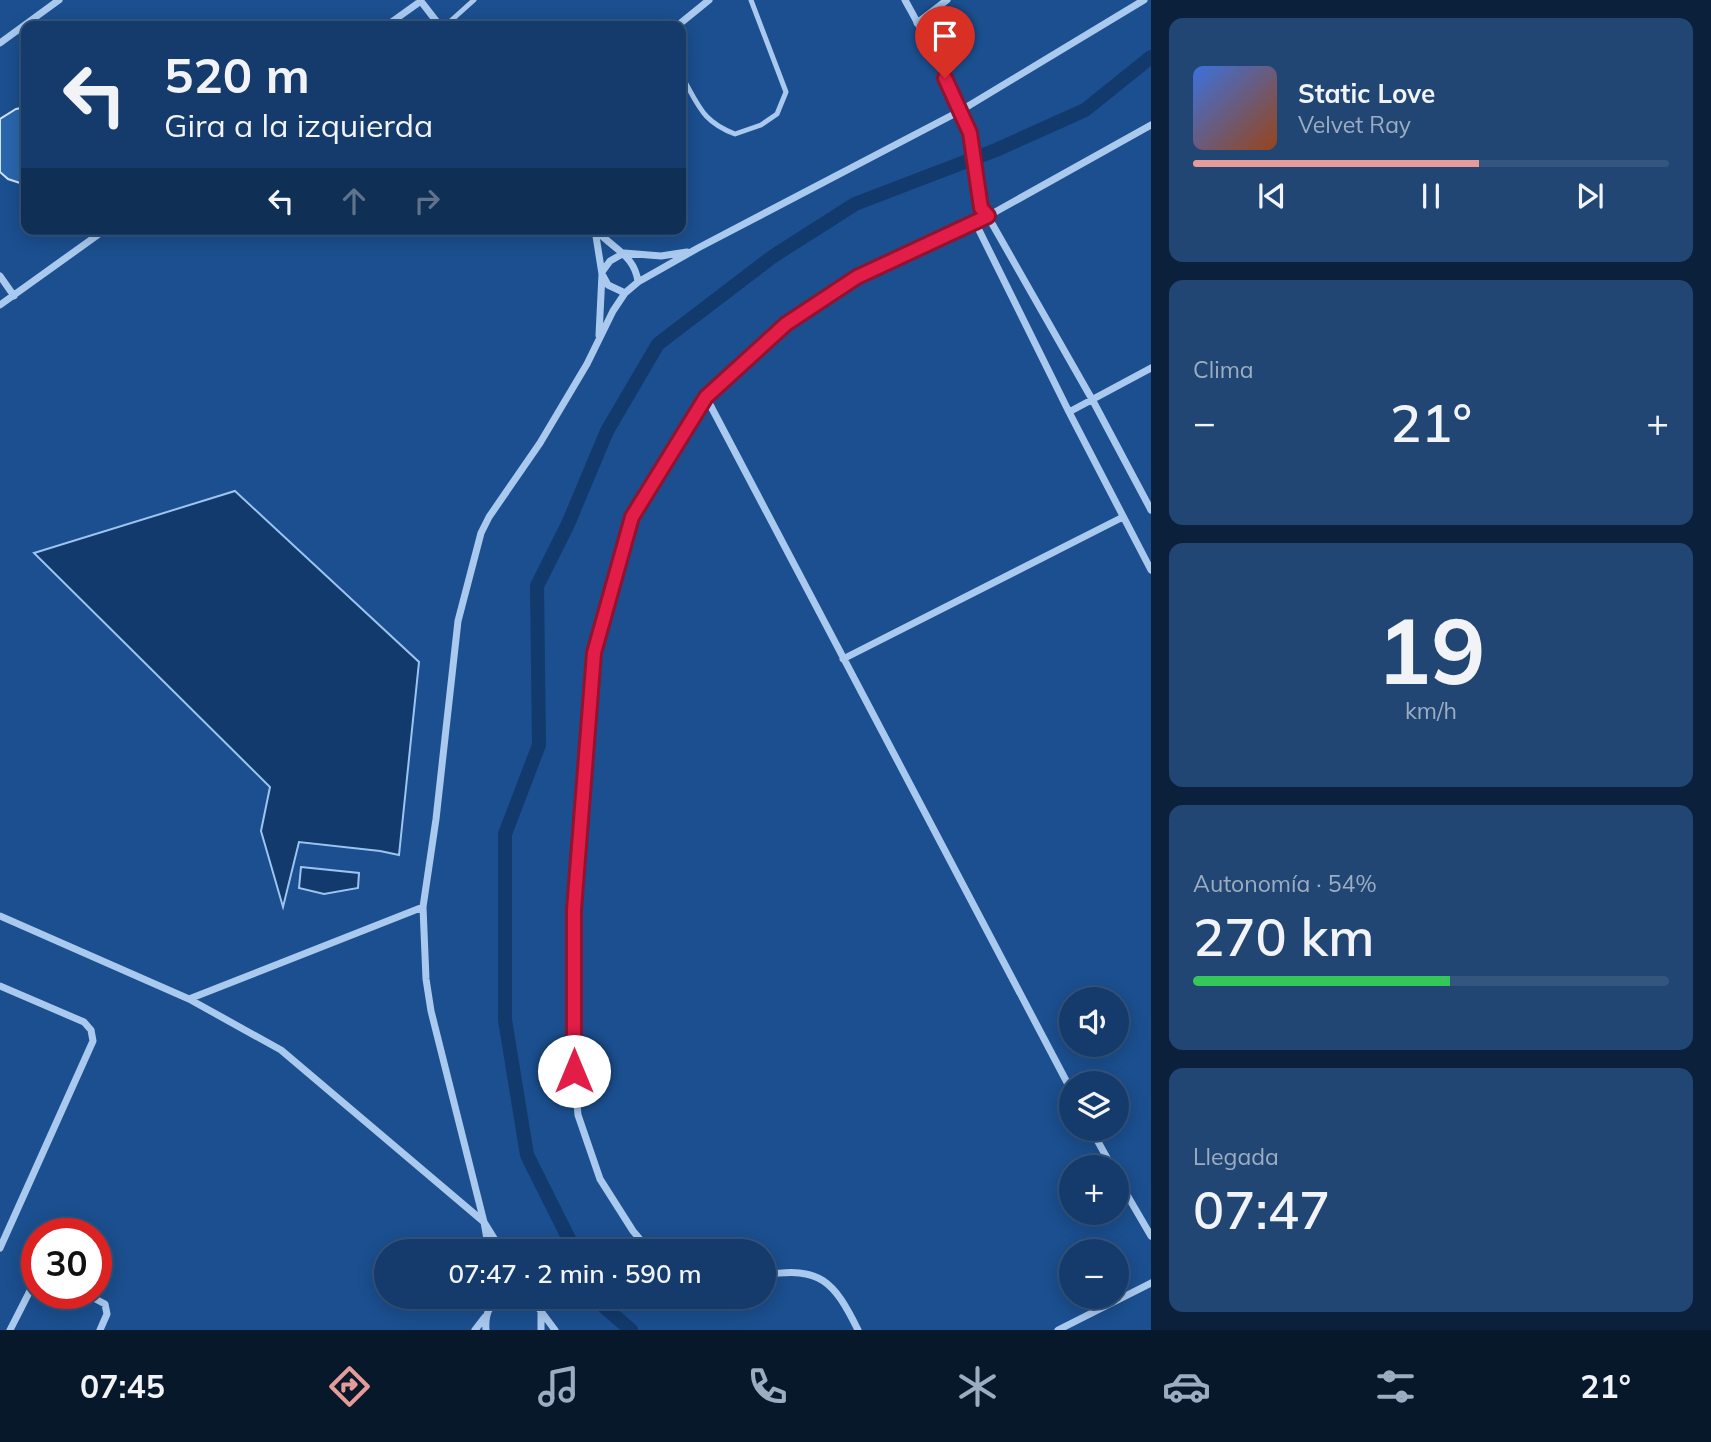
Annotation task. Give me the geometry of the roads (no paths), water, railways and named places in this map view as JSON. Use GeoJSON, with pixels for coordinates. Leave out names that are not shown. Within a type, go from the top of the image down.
{"type":"FeatureCollection","features":[{"type":"Feature","properties":{"kind":"street"},"geometry":{"type":"LineString","coordinates":[[30,21],[59,0]]}},
{"type":"Feature","properties":{"kind":"street"},"geometry":{"type":"LineString","coordinates":[[393,21],[421,0],[438,21]]}},
{"type":"Feature","properties":{"kind":"street"},"geometry":{"type":"LineString","coordinates":[[683,21],[709,0]]}},
{"type":"Feature","properties":{"kind":"street"},"geometry":{"type":"LineString","coordinates":[[905,0],[933,49],[970,133],[981,208],[975,222],[1151,570]]}},
{"type":"Feature","properties":{"kind":"street"},"geometry":{"type":"LineString","coordinates":[[917,23],[947,0]]}},
{"type":"Feature","properties":{"kind":"street"},"geometry":{"type":"LineString","coordinates":[[487,1239],[431,1011],[426,979],[423,907],[458,621],[481,533],[489,517],[554,421],[587,364],[613,311],[625,293],[638,282],[960,111],[1144,0]]}},
{"type":"Feature","properties":{"kind":"street"},"geometry":{"type":"LineString","coordinates":[[0,43],[21,28]]}},
{"type":"Feature","properties":{"kind":"street"},"geometry":{"type":"LineString","coordinates":[[640,1239],[600,1179],[578,1115],[574,1071],[574,910],[594,653],[632,517],[706,397],[786,324],[857,277],[988,216],[1151,125]]}},
{"type":"Feature","properties":{"kind":"street"},"geometry":{"type":"LineString","coordinates":[[981,208],[1093,401],[1151,510]]}},
{"type":"Feature","properties":{"kind":"street"},"geometry":{"type":"LineString","coordinates":[[0,305],[98,235]]}},
{"type":"Feature","properties":{"kind":"street"},"geometry":{"type":"LineString","coordinates":[[596,235],[602,274],[601,320],[597,343]]}},
{"type":"Feature","properties":{"kind":"street"},"geometry":{"type":"LineString","coordinates":[[600,235],[624,253],[633,264],[638,282]]}},
{"type":"Feature","properties":{"kind":"street"},"geometry":{"type":"LineString","coordinates":[[602,274],[610,261],[624,253],[661,256],[698,248]]}},
{"type":"Feature","properties":{"kind":"street"},"geometry":{"type":"LineString","coordinates":[[602,274],[608,285],[625,293]]}},
{"type":"Feature","properties":{"kind":"street"},"geometry":{"type":"LineString","coordinates":[[0,276],[14,296]]}},
{"type":"Feature","properties":{"kind":"street"},"geometry":{"type":"LineString","coordinates":[[1069,412],[1151,368]]}},
{"type":"Feature","properties":{"kind":"street"},"geometry":{"type":"LineString","coordinates":[[706,397],[1061,1071]]}},
{"type":"Feature","properties":{"kind":"street"},"geometry":{"type":"LineString","coordinates":[[843,659],[1123,517]]}},
{"type":"Feature","properties":{"kind":"street"},"geometry":{"type":"LineString","coordinates":[[189,999],[423,907]]}},
{"type":"Feature","properties":{"kind":"street"},"geometry":{"type":"LineString","coordinates":[[0,916],[189,999],[281,1050],[484,1222],[495,1239]]}},
{"type":"Feature","properties":{"kind":"street"},"geometry":{"type":"LineString","coordinates":[[0,986],[84,1022],[91,1030],[93,1041],[0,1248]]}},
{"type":"Feature","properties":{"kind":"street"},"geometry":{"type":"LineString","coordinates":[[1129,1198],[1151,1236]]}},
{"type":"Feature","properties":{"kind":"street"},"geometry":{"type":"LineString","coordinates":[[776,1273],[790,1271],[812,1273],[830,1286],[845,1304],[858,1330]]}},
{"type":"Feature","properties":{"kind":"street"},"geometry":{"type":"LineString","coordinates":[[1058,1330],[1151,1283]]}},
{"type":"Feature","properties":{"kind":"street"},"geometry":{"type":"LineString","coordinates":[[10,1330],[21,1308]]}},
{"type":"Feature","properties":{"kind":"street"},"geometry":{"type":"LineString","coordinates":[[100,1330],[107,1314],[106,1309]]}},
{"type":"Feature","properties":{"kind":"street"},"geometry":{"type":"LineString","coordinates":[[475,1330],[489,1309]]}},
{"type":"Feature","properties":{"kind":"street"},"geometry":{"type":"LineString","coordinates":[[538,1309],[555,1330]]}},
{"type":"Feature","properties":{"kind":"street"},"geometry":{"type":"LineString","coordinates":[[539,1309],[541,1330]]}},
{"type":"Feature","properties":{"kind":"street"},"geometry":{"type":"LineString","coordinates":[[486,1316],[486,1330]]}},
{"type":"Feature","properties":{"kind":"lane"},"geometry":{"type":"LineString","coordinates":[[448,21],[474,0]]}},
{"type":"Feature","properties":{"kind":"lane"},"geometry":{"type":"LineString","coordinates":[[686,84],[705,117],[719,128],[735,134],[761,125],[776,114],[786,92],[751,0]]}},
{"type":"Feature","properties":{"kind":"water"},"geometry":{"type":"Polygon","coordinates":[[[235,491],[419,662],[399,855],[299,842],[283,907],[261,831],[270,787],[34,553],[235,491]]]}},
{"type":"Feature","properties":{"kind":"water"},"geometry":{"type":"Polygon","coordinates":[[[301,867],[359,873],[358,888],[324,894],[299,888],[301,867]]]}},
{"type":"Feature","properties":{"kind":"waterway"},"geometry":{"type":"LineString","coordinates":[[569,1239],[527,1155],[505,1020],[505,834],[539,745],[537,586],[568,524],[607,431],[658,344],[772,257],[855,204],[996,150],[1085,110],[1151,57]]}},
{"type":"Feature","properties":{"kind":"waterway"},"geometry":{"type":"LineString","coordinates":[[607,1309],[631,1330]]}}]}
